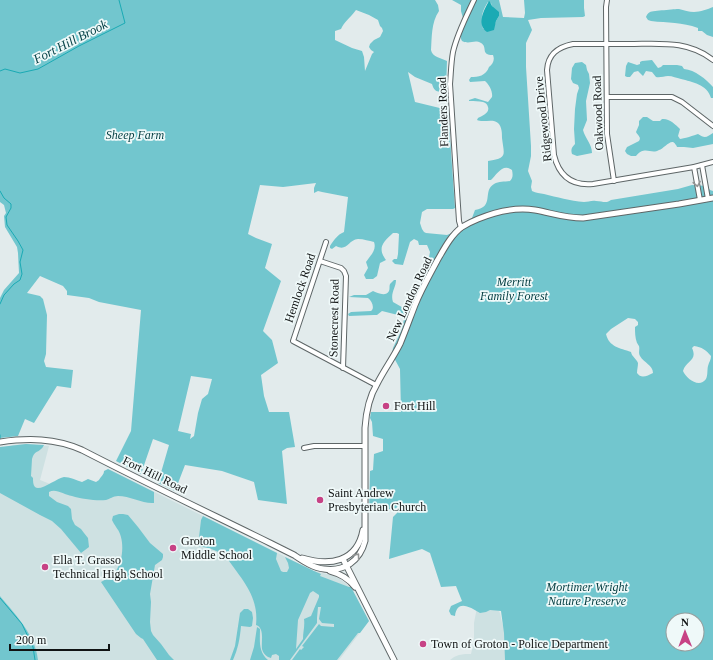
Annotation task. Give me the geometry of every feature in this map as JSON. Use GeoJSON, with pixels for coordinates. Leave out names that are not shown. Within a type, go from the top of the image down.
{"type":"FeatureCollection","features":[{"type":"Feature","properties":{"kind":"main road","name":"New London Road"},"geometry":{"type":"LineString","coordinates":[[364,517],[366,418],[372,395],[376,385],[399,345],[416,304],[444,248],[461,228],[478,219],[498,213],[517,210],[528,209],[567,217],[583,218],[711,198]]}},
{"type":"Feature","properties":{"kind":"main road","name":"Fort Hill Road"},"geometry":{"type":"LineString","coordinates":[[1,442],[41,439],[57,441],[70,445],[294,555],[308,560],[321,562],[332,562],[343,559]]}},
{"type":"Feature","properties":{"kind":"main road"},"geometry":{"type":"LineString","coordinates":[[364,517],[362,533],[358,544],[349,556],[343,559],[394,660]]}},
{"type":"Feature","properties":{"kind":"main road"},"geometry":{"type":"LineString","coordinates":[[347,566],[355,559],[363,548],[365,537],[364,517]]}},
{"type":"Feature","properties":{"kind":"main road","name":"Fort Hill Road"},"geometry":{"type":"LineString","coordinates":[[294,555],[306,563],[323,569],[336,569],[347,566]]}},
{"type":"Feature","properties":{"kind":"main road"},"geometry":{"type":"LineString","coordinates":[[323,569],[346,578],[352,583],[365,602]]}},
{"type":"Feature","properties":{"kind":"street","name":"Flanders Road"},"geometry":{"type":"LineString","coordinates":[[461,228],[458,213],[450,84],[456,42],[474,0]]}},
{"type":"Feature","properties":{"kind":"street","name":"Oakwood Road"},"geometry":{"type":"LineString","coordinates":[[607,0],[607,142],[614,181]]}},
{"type":"Feature","properties":{"kind":"street","name":"Ridgewood Drive"},"geometry":{"type":"LineString","coordinates":[[713,60],[700,52],[680,45],[573,44],[565,45],[554,52],[550,58],[547,70],[554,155],[559,168],[568,179],[577,183],[590,185],[694,167],[713,162]]}},
{"type":"Feature","properties":{"kind":"street"},"geometry":{"type":"LineString","coordinates":[[607,97],[672,98],[682,102],[713,126]]}},
{"type":"Feature","properties":{"kind":"street"},"geometry":{"type":"LineString","coordinates":[[702,165],[711,198]]}},
{"type":"Feature","properties":{"kind":"street"},"geometry":{"type":"LineString","coordinates":[[694,167],[700,200]]}},
{"type":"Feature","properties":{"kind":"street","name":"Hemlock Road"},"geometry":{"type":"LineString","coordinates":[[326,242],[293,341],[343,368]]}},
{"type":"Feature","properties":{"kind":"street","name":"Stonecrest Road"},"geometry":{"type":"LineString","coordinates":[[320,261],[341,268],[346,276],[343,368]]}},
{"type":"Feature","properties":{"kind":"street"},"geometry":{"type":"LineString","coordinates":[[343,368],[376,385]]}},
{"type":"Feature","properties":{"kind":"street"},"geometry":{"type":"LineString","coordinates":[[304,448],[314,446],[365,446]]}},
{"type":"Feature","properties":{"kind":"shaded area"},"geometry":{"type":"Polygon","coordinates":[[[489,1],[499,12],[499,16],[494,30],[487,32],[481,21],[489,1]]]}},
{"type":"Feature","properties":{"kind":"shaded area","name":"Groton Middle School"},"geometry":{"type":"Polygon","coordinates":[[[26,444],[49,446],[40,480],[65,490],[95,495],[108,469],[314,571],[340,579],[349,586],[369,621],[339,660],[38,660],[36,649],[22,623],[0,596],[0,450],[13,445],[26,444]]]}},
{"type":"Feature","properties":{"kind":"shaded area"},"geometry":{"type":"Polygon","coordinates":[[[478,602],[496,607],[520,660],[450,660],[459,655],[471,654],[474,641],[474,623],[478,602]]]}},
{"type":"Feature","properties":{"kind":"green space"},"geometry":{"type":"Polygon","coordinates":[[[0,0],[435,0],[439,11],[433,25],[431,50],[435,56],[447,61],[446,89],[445,91],[438,92],[432,84],[415,77],[408,72],[415,102],[448,110],[455,208],[427,209],[422,212],[420,223],[422,229],[426,233],[447,235],[454,232],[472,218],[475,210],[485,206],[489,191],[494,184],[498,182],[510,181],[513,175],[512,170],[506,168],[500,170],[491,180],[488,180],[488,161],[499,159],[502,157],[504,152],[502,130],[496,122],[477,120],[487,113],[488,106],[483,102],[469,100],[475,98],[488,102],[492,97],[492,93],[485,81],[470,82],[469,80],[471,77],[484,74],[493,63],[494,57],[493,55],[489,55],[485,52],[483,45],[479,42],[462,41],[461,23],[463,18],[461,5],[452,0],[499,0],[503,17],[524,18],[524,0],[584,0],[585,16],[583,17],[541,18],[528,20],[532,30],[526,43],[526,67],[531,146],[528,171],[532,181],[532,191],[574,201],[605,202],[678,189],[692,185],[707,186],[713,191],[713,660],[505,660],[504,633],[501,611],[490,610],[480,613],[468,607],[461,606],[456,611],[455,616],[451,615],[449,611],[451,606],[462,601],[456,586],[441,587],[430,553],[422,549],[389,559],[393,517],[397,513],[398,508],[369,512],[370,471],[373,470],[374,454],[383,451],[383,439],[373,436],[372,422],[370,418],[371,412],[401,412],[400,369],[392,354],[393,348],[402,329],[404,319],[402,316],[382,311],[377,315],[349,316],[348,314],[351,312],[371,311],[373,306],[368,298],[349,297],[354,295],[366,295],[373,291],[386,294],[389,291],[390,284],[396,280],[392,296],[393,302],[407,310],[411,308],[425,279],[430,252],[427,245],[419,245],[418,241],[414,239],[410,242],[403,265],[395,264],[392,261],[397,259],[399,234],[393,233],[382,245],[383,256],[386,260],[380,263],[377,276],[373,279],[366,279],[364,275],[368,268],[366,262],[375,248],[374,242],[358,239],[352,241],[343,248],[336,246],[332,249],[330,248],[336,238],[344,232],[348,197],[318,191],[314,193],[316,183],[283,187],[260,185],[248,234],[272,244],[265,268],[281,281],[263,331],[272,340],[278,363],[261,375],[264,396],[269,412],[289,412],[295,447],[287,448],[282,451],[287,504],[258,500],[254,482],[222,471],[185,465],[175,491],[158,483],[169,445],[153,439],[141,474],[116,461],[131,431],[141,310],[99,302],[89,298],[67,295],[67,291],[63,286],[40,276],[27,293],[40,296],[43,299],[47,315],[46,354],[44,361],[46,367],[73,370],[71,388],[57,386],[34,423],[25,419],[18,436],[0,438],[0,298],[4,290],[19,273],[17,247],[5,227],[4,216],[6,213],[4,205],[0,202],[0,0]],[[488,2],[482,16],[483,29],[495,24],[499,16],[491,3],[488,2]],[[356,10],[341,29],[335,31],[335,40],[362,51],[365,71],[374,52],[369,47],[370,44],[380,37],[383,31],[378,20],[356,10]],[[628,318],[606,334],[607,338],[612,344],[631,352],[638,363],[637,373],[640,376],[644,376],[653,373],[652,368],[639,355],[639,346],[636,341],[635,333],[635,327],[638,325],[638,322],[635,319],[628,318]],[[694,346],[692,348],[694,356],[684,367],[683,371],[687,377],[696,383],[700,383],[706,379],[711,356],[706,350],[694,346]],[[191,376],[178,431],[191,434],[190,439],[194,436],[202,399],[208,394],[212,379],[191,376]]]}},
{"type":"Feature","properties":{"kind":"green space"},"geometry":{"type":"Polygon","coordinates":[[[713,7],[713,37],[702,31],[698,31],[698,28],[692,26],[651,21],[646,17],[650,12],[679,9],[696,12],[713,7]]]}},
{"type":"Feature","properties":{"kind":"green space"},"geometry":{"type":"Polygon","coordinates":[[[652,60],[658,68],[663,65],[677,65],[700,75],[713,87],[713,98],[711,98],[709,93],[699,84],[690,81],[668,76],[656,77],[652,72],[646,71],[643,76],[638,71],[634,72],[630,77],[625,76],[628,62],[637,65],[642,61],[652,60]]]}},
{"type":"Feature","properties":{"kind":"green space"},"geometry":{"type":"Polygon","coordinates":[[[582,62],[586,65],[590,83],[586,101],[587,120],[583,130],[591,147],[592,153],[577,156],[572,154],[571,150],[575,144],[575,109],[579,88],[578,85],[573,83],[571,79],[572,68],[575,63],[582,62]]]}},
{"type":"Feature","properties":{"kind":"green space"},"geometry":{"type":"Polygon","coordinates":[[[643,117],[647,117],[653,121],[667,119],[680,129],[678,136],[680,139],[698,134],[702,137],[706,137],[713,133],[713,144],[693,148],[677,147],[673,142],[671,142],[656,151],[642,151],[636,156],[631,156],[625,151],[627,147],[640,140],[640,137],[636,132],[639,121],[643,117]]]}},
{"type":"Feature","properties":{"kind":"green space"},"geometry":{"type":"Polygon","coordinates":[[[26,444],[44,445],[42,449],[35,453],[32,459],[31,476],[33,478],[33,484],[37,488],[41,488],[64,477],[82,482],[88,479],[96,482],[103,475],[104,471],[108,469],[154,492],[154,503],[123,496],[115,496],[106,500],[93,500],[76,497],[57,491],[49,492],[49,496],[71,509],[72,519],[75,525],[81,529],[88,538],[89,547],[81,553],[61,529],[52,521],[0,493],[0,447],[26,444]]]}},
{"type":"Feature","properties":{"kind":"green space"},"geometry":{"type":"Polygon","coordinates":[[[119,514],[128,515],[150,543],[163,554],[162,560],[155,565],[150,594],[150,622],[153,635],[174,660],[157,660],[143,639],[136,634],[101,582],[114,573],[120,563],[122,551],[121,539],[112,520],[113,516],[119,514]]]}},
{"type":"Feature","properties":{"kind":"green space"},"geometry":{"type":"Polygon","coordinates":[[[203,516],[277,553],[276,559],[281,571],[283,572],[287,572],[289,568],[285,557],[321,574],[320,576],[351,587],[369,621],[337,660],[292,660],[300,649],[301,650],[304,647],[302,646],[319,624],[321,626],[334,627],[334,624],[322,623],[319,619],[321,607],[318,607],[317,623],[290,660],[279,660],[279,656],[276,654],[272,655],[271,658],[268,657],[264,654],[262,649],[262,632],[256,625],[255,605],[244,581],[224,555],[198,546],[201,520],[203,516]],[[313,591],[310,593],[298,620],[296,649],[303,639],[304,619],[311,616],[319,595],[313,591]]]}},
{"type":"Feature","properties":{"kind":"green space"},"geometry":{"type":"Polygon","coordinates":[[[0,596],[29,634],[38,660],[0,660],[0,596]]]}},
{"type":"Feature","properties":{"kind":"green space"},"geometry":{"type":"Polygon","coordinates":[[[244,609],[248,609],[252,612],[252,626],[241,626],[236,652],[233,660],[230,660],[235,646],[240,613],[244,609]]]}},
{"type":"Feature","properties":{"kind":"green space"},"geometry":{"type":"Polygon","coordinates":[[[257,627],[260,629],[261,650],[268,660],[250,660],[254,647],[257,627]]]}},
{"type":"Feature","properties":{"kind":"waterway","name":"Fort Hill Brook"},"geometry":{"type":"LineString","coordinates":[[0,71],[5,69],[20,73],[38,69],[125,23],[119,0]]}},
{"type":"Feature","properties":{"kind":"waterway","name":"Fort Hill Brook"},"geometry":{"type":"LineString","coordinates":[[0,191],[4,198],[11,204],[11,208],[6,217],[7,225],[23,250],[20,262],[22,274],[20,280],[4,295],[0,304]]}},
{"type":"Feature","properties":{"kind":"waterway","name":"Fort Hill Brook"},"geometry":{"type":"LineString","coordinates":[[0,435],[0,441]]}},
{"type":"Feature","properties":{"kind":"waterway","name":"Fort Hill Brook"},"geometry":{"type":"LineString","coordinates":[[0,598],[22,624],[33,647],[35,660]]}},
{"type":"Feature","properties":{"kind":"place","name":"Fort Hill"},"geometry":{"type":"Point","coordinates":[386,406]}},
{"type":"Feature","properties":{"kind":"place","name":"Saint Andrew Presbyterian Church"},"geometry":{"type":"Point","coordinates":[320,500]}},
{"type":"Feature","properties":{"kind":"place","name":"Groton Middle School"},"geometry":{"type":"Point","coordinates":[173,548]}},
{"type":"Feature","properties":{"kind":"place","name":"Ella T. Grasso Technical High School"},"geometry":{"type":"Point","coordinates":[45,567]}},
{"type":"Feature","properties":{"kind":"place","name":"Town of Groton - Police Department"},"geometry":{"type":"Point","coordinates":[423,644]}},
{"type":"Feature","properties":{"kind":"park label","name":"Sheep Farm"},"geometry":{"type":"Point","coordinates":[135,135]}},
{"type":"Feature","properties":{"kind":"park label","name":"Merritt Family Forest"},"geometry":{"type":"Point","coordinates":[514,289]}},
{"type":"Feature","properties":{"kind":"park label","name":"Mortimer Wright Nature Preserve"},"geometry":{"type":"Point","coordinates":[587,594]}}]}
